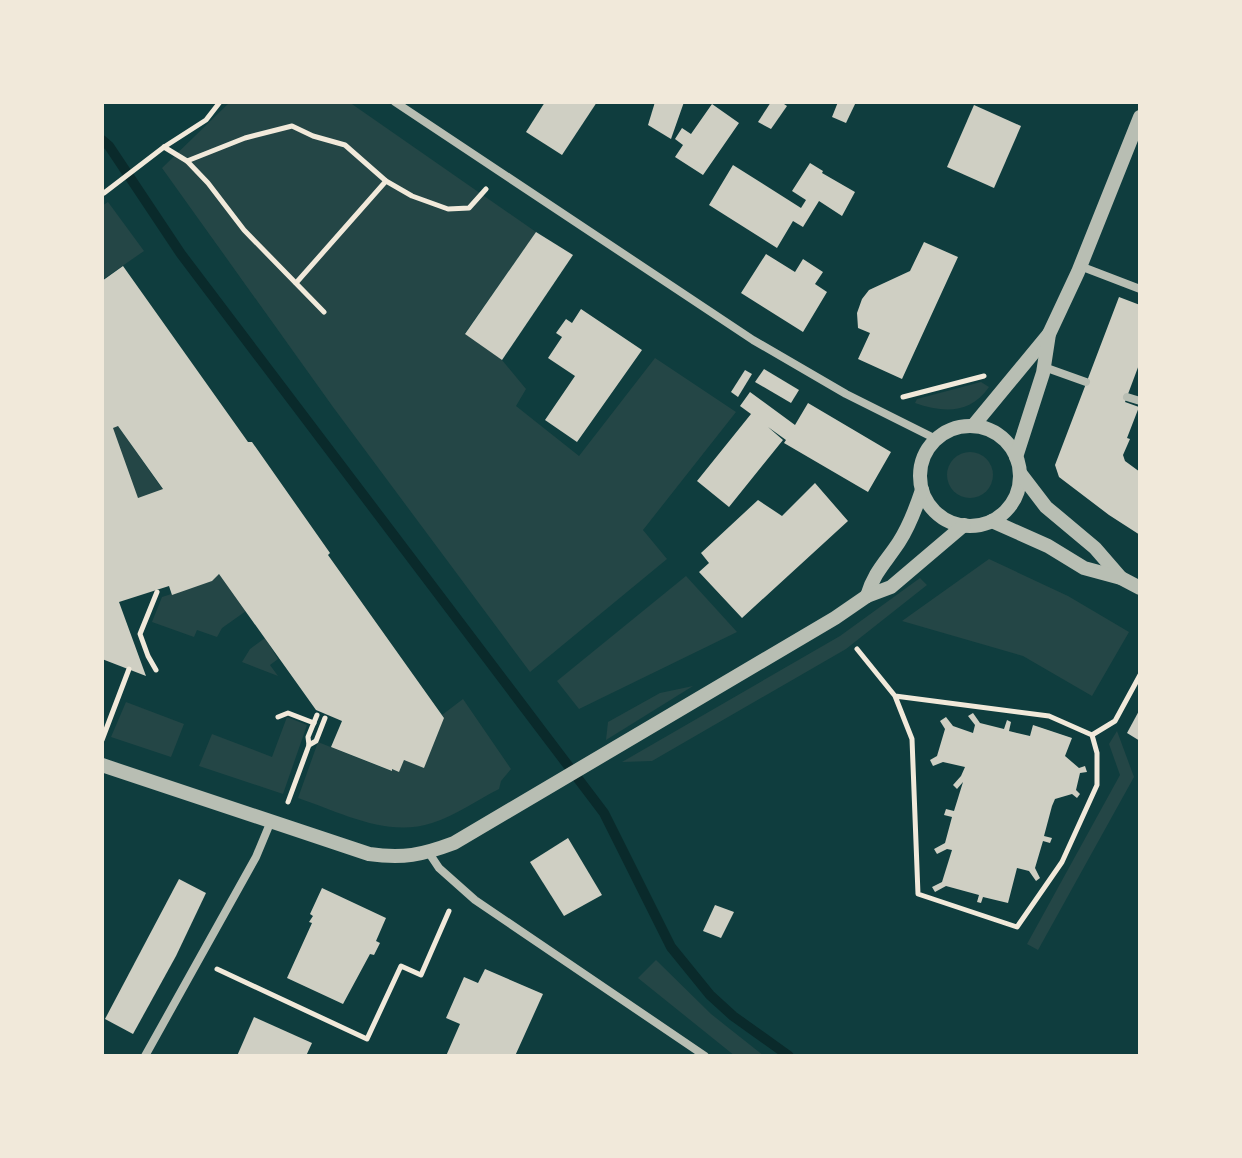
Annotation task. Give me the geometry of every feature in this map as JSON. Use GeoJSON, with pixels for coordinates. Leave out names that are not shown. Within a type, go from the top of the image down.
{"type":"FeatureCollection","features":[{"type":"Feature","properties":{"kind":"street"},"geometry":{"type":"LineString","coordinates":[[395,102],[753,340],[846,394],[936,439]]}},
{"type":"Feature","properties":{"kind":"street"},"geometry":{"type":"LineString","coordinates":[[973,426],[1049,334],[1140,117]]}},
{"type":"Feature","properties":{"kind":"street"},"geometry":{"type":"LineString","coordinates":[[1080,266],[1140,289]]}},
{"type":"Feature","properties":{"kind":"street"},"geometry":{"type":"LineString","coordinates":[[1016,457],[1044,367],[1049,334]]}},
{"type":"Feature","properties":{"kind":"street"},"geometry":{"type":"LineString","coordinates":[[1044,367],[1086,382]]}},
{"type":"Feature","properties":{"kind":"street"},"geometry":{"type":"LineString","coordinates":[[1127,397],[1140,401]]}},
{"type":"Feature","properties":{"kind":"street"},"geometry":{"type":"LineString","coordinates":[[867,596],[873,574],[899,543],[915,514],[922,490],[922,463],[936,439],[959,427],[973,426],[999,435],[1016,457],[1019,487],[1013,501],[992,521]]}},
{"type":"Feature","properties":{"kind":"street"},"geometry":{"type":"LineString","coordinates":[[1020,473],[1046,507],[1095,548],[1121,578]]}},
{"type":"Feature","properties":{"kind":"street"},"geometry":{"type":"LineString","coordinates":[[922,490],[928,503],[950,521],[964,525],[992,521],[1048,546],[1084,568],[1121,578],[1140,588]]}},
{"type":"Feature","properties":{"kind":"street"},"geometry":{"type":"LineString","coordinates":[[102,765],[369,854],[392,858],[429,853],[454,843],[606,756],[867,596],[891,587],[964,525]]}},
{"type":"Feature","properties":{"kind":"street"},"geometry":{"type":"LineString","coordinates":[[145,1056],[256,857],[271,821]]}},
{"type":"Feature","properties":{"kind":"street"},"geometry":{"type":"LineString","coordinates":[[429,853],[439,868],[475,900],[705,1056]]}},
{"type":"Feature","properties":{"kind":"path"},"geometry":{"type":"LineString","coordinates":[[104,193],[164,147],[206,120],[220,102]]}},
{"type":"Feature","properties":{"kind":"path"},"geometry":{"type":"LineString","coordinates":[[187,161],[245,138],[292,126],[345,145],[386,181],[412,196],[448,209],[469,208],[486,189]]}},
{"type":"Feature","properties":{"kind":"path"},"geometry":{"type":"LineString","coordinates":[[164,147],[187,161],[244,230],[324,312]]}},
{"type":"Feature","properties":{"kind":"path"},"geometry":{"type":"LineString","coordinates":[[296,283],[386,181]]}},
{"type":"Feature","properties":{"kind":"path"},"geometry":{"type":"LineString","coordinates":[[903,397],[987,375]]}},
{"type":"Feature","properties":{"kind":"path"},"geometry":{"type":"LineString","coordinates":[[156,670],[140,634],[157,592]]}},
{"type":"Feature","properties":{"kind":"path"},"geometry":{"type":"LineString","coordinates":[[857,649],[895,696],[912,739],[918,894],[1017,927],[1062,862],[1097,785],[1097,753],[1092,735]]}},
{"type":"Feature","properties":{"kind":"path"},"geometry":{"type":"LineString","coordinates":[[102,740],[129,669]]}},
{"type":"Feature","properties":{"kind":"path"},"geometry":{"type":"LineString","coordinates":[[1092,735],[1115,721],[1140,675]]}},
{"type":"Feature","properties":{"kind":"path"},"geometry":{"type":"LineString","coordinates":[[895,696],[1049,716],[1092,735]]}},
{"type":"Feature","properties":{"kind":"path"},"geometry":{"type":"LineString","coordinates":[[278,717],[288,713],[314,723]]}},
{"type":"Feature","properties":{"kind":"path"},"geometry":{"type":"LineString","coordinates":[[288,802],[317,715]]}},
{"type":"Feature","properties":{"kind":"path"},"geometry":{"type":"LineString","coordinates":[[309,745],[316,741],[325,718]]}},
{"type":"Feature","properties":{"kind":"path"},"geometry":{"type":"LineString","coordinates":[[199,959],[367,1039],[401,966],[421,975],[449,911]]}},
{"type":"Feature","properties":{"kind":"shaded area"},"geometry":{"type":"Polygon","coordinates":[[[230,102],[349,102],[536,232],[465,333],[502,360],[526,389],[516,406],[579,456],[655,358],[736,412],[643,530],[667,559],[530,672],[333,407],[162,168],[230,102]]]}},
{"type":"Feature","properties":{"kind":"shaded area"},"geometry":{"type":"Polygon","coordinates":[[[108,202],[144,251],[102,280],[102,206],[108,202]]]}},
{"type":"Feature","properties":{"kind":"shaded area"},"geometry":{"type":"Polygon","coordinates":[[[981,382],[989,387],[982,396],[965,407],[936,409],[915,403],[917,399],[981,382]]]}},
{"type":"Feature","properties":{"kind":"shaded area"},"geometry":{"type":"Polygon","coordinates":[[[102,414],[118,426],[170,500],[135,525],[102,414]]]}},
{"type":"Feature","properties":{"kind":"shaded area"},"geometry":{"type":"Polygon","coordinates":[[[970,452],[986,459],[993,475],[986,491],[970,498],[954,491],[947,475],[954,459],[970,452]]]}},
{"type":"Feature","properties":{"kind":"shaded area"},"geometry":{"type":"Polygon","coordinates":[[[989,559],[1068,596],[1129,632],[1092,696],[1023,656],[902,621],[989,559]]]}},
{"type":"Feature","properties":{"kind":"shaded area"},"geometry":{"type":"Polygon","coordinates":[[[219,574],[246,611],[222,628],[217,637],[197,630],[194,637],[152,622],[162,597],[212,581],[219,574]]]}},
{"type":"Feature","properties":{"kind":"shaded area"},"geometry":{"type":"Polygon","coordinates":[[[686,576],[737,632],[579,709],[557,681],[686,576]]]}},
{"type":"Feature","properties":{"kind":"shaded area"},"geometry":{"type":"Polygon","coordinates":[[[920,578],[927,585],[846,649],[652,761],[622,762],[840,636],[920,578]]]}},
{"type":"Feature","properties":{"kind":"shaded area"},"geometry":{"type":"Polygon","coordinates":[[[265,638],[278,659],[270,665],[278,676],[242,662],[250,649],[265,638]]]}},
{"type":"Feature","properties":{"kind":"shaded area"},"geometry":{"type":"Polygon","coordinates":[[[693,686],[606,740],[608,722],[660,693],[693,686]]]}},
{"type":"Feature","properties":{"kind":"shaded area"},"geometry":{"type":"Polygon","coordinates":[[[463,699],[511,769],[501,781],[499,789],[449,816],[415,827],[364,821],[298,798],[318,742],[391,771],[399,771],[404,760],[424,767],[444,717],[442,715],[463,699]]]}},
{"type":"Feature","properties":{"kind":"shaded area"},"geometry":{"type":"Polygon","coordinates":[[[126,702],[184,724],[171,757],[111,737],[126,702]]]}},
{"type":"Feature","properties":{"kind":"shaded area"},"geometry":{"type":"Polygon","coordinates":[[[287,717],[307,725],[283,794],[199,766],[212,734],[272,757],[287,717]]]}},
{"type":"Feature","properties":{"kind":"shaded area"},"geometry":{"type":"Polygon","coordinates":[[[1117,731],[1134,777],[1038,950],[1027,944],[1120,775],[1109,744],[1117,731]]]}},
{"type":"Feature","properties":{"kind":"shaded area"},"geometry":{"type":"Polygon","coordinates":[[[656,960],[711,1014],[764,1056],[735,1056],[638,978],[656,960]]]}},
{"type":"Feature","properties":{"kind":"building"},"geometry":{"type":"Polygon","coordinates":[[[545,102],[597,102],[562,155],[526,132],[545,102]]]}},
{"type":"Feature","properties":{"kind":"building"},"geometry":{"type":"Polygon","coordinates":[[[655,102],[684,102],[671,139],[648,125],[655,102]]]}},
{"type":"Feature","properties":{"kind":"building"},"geometry":{"type":"Polygon","coordinates":[[[771,102],[781,102],[787,106],[771,129],[758,122],[771,102]]]}},
{"type":"Feature","properties":{"kind":"building"},"geometry":{"type":"Polygon","coordinates":[[[838,102],[856,102],[846,123],[832,117],[838,102]]]}},
{"type":"Feature","properties":{"kind":"building"},"geometry":{"type":"Polygon","coordinates":[[[712,104],[739,123],[703,175],[675,157],[683,145],[675,139],[682,128],[691,134],[712,104]]]}},
{"type":"Feature","properties":{"kind":"building"},"geometry":{"type":"Polygon","coordinates":[[[974,105],[1021,126],[994,188],[947,167],[974,105]]]}},
{"type":"Feature","properties":{"kind":"building"},"geometry":{"type":"Polygon","coordinates":[[[810,163],[855,192],[842,216],[819,201],[803,227],[793,221],[777,248],[709,205],[733,165],[801,208],[806,200],[792,191],[810,163]]]}},
{"type":"Feature","properties":{"kind":"building"},"geometry":{"type":"Polygon","coordinates":[[[536,232],[573,255],[502,360],[465,334],[536,232]]]}},
{"type":"Feature","properties":{"kind":"building"},"geometry":{"type":"Polygon","coordinates":[[[924,242],[958,257],[902,379],[858,359],[870,333],[858,328],[857,313],[869,290],[910,271],[924,242]]]}},
{"type":"Feature","properties":{"kind":"building"},"geometry":{"type":"Polygon","coordinates":[[[766,254],[795,272],[803,259],[823,272],[815,284],[827,292],[803,332],[741,293],[766,254]]]}},
{"type":"Feature","properties":{"kind":"building"},"geometry":{"type":"Polygon","coordinates":[[[123,266],[248,442],[252,442],[444,718],[424,768],[404,760],[399,772],[392,771],[331,747],[342,721],[316,710],[219,574],[212,581],[172,595],[169,586],[119,602],[146,676],[102,659],[102,281],[123,266]],[[118,426],[113,428],[138,498],[163,489],[118,426]]]}},
{"type":"Feature","properties":{"kind":"building"},"geometry":{"type":"Polygon","coordinates":[[[1119,297],[1140,305],[1140,362],[1125,402],[1139,407],[1123,455],[1125,461],[1140,472],[1140,535],[1059,477],[1055,465],[1119,297]]]}},
{"type":"Feature","properties":{"kind":"building"},"geometry":{"type":"Polygon","coordinates":[[[581,309],[642,350],[577,442],[545,420],[575,376],[548,358],[562,337],[556,333],[566,319],[572,323],[581,309]]]}},
{"type":"Feature","properties":{"kind":"building"},"geometry":{"type":"Polygon","coordinates":[[[764,369],[799,390],[791,403],[755,382],[764,369]]]}},
{"type":"Feature","properties":{"kind":"building"},"geometry":{"type":"Polygon","coordinates":[[[745,370],[752,374],[738,397],[731,392],[745,370]]]}},
{"type":"Feature","properties":{"kind":"building"},"geometry":{"type":"Polygon","coordinates":[[[750,392],[795,425],[808,403],[891,452],[868,492],[784,443],[786,440],[768,427],[783,440],[729,507],[697,481],[751,414],[740,406],[750,392]]]}},
{"type":"Feature","properties":{"kind":"building"},"geometry":{"type":"Polygon","coordinates":[[[815,483],[848,521],[742,618],[699,572],[709,563],[701,553],[758,500],[782,516],[815,483]]]}},
{"type":"Feature","properties":{"kind":"building"},"geometry":{"type":"Polygon","coordinates":[[[1140,709],[1140,741],[1127,733],[1140,709]]]}},
{"type":"Feature","properties":{"kind":"building"},"geometry":{"type":"Polygon","coordinates":[[[973,713],[980,723],[1004,729],[1007,720],[1011,722],[1009,731],[1030,736],[1033,725],[1072,738],[1065,756],[1079,768],[1085,766],[1087,772],[1080,773],[1076,790],[1080,794],[1077,798],[1072,794],[1055,799],[1044,836],[1052,838],[1050,843],[1043,841],[1035,868],[1040,878],[1036,881],[1029,871],[1017,868],[1008,903],[983,897],[981,903],[977,902],[979,895],[946,886],[935,892],[932,887],[942,882],[952,850],[937,854],[934,849],[945,843],[952,817],[944,815],[946,809],[954,811],[963,782],[957,789],[953,785],[965,767],[943,762],[933,766],[930,760],[937,756],[945,729],[940,721],[946,717],[953,726],[973,733],[975,725],[968,716],[973,713]]]}},
{"type":"Feature","properties":{"kind":"building"},"geometry":{"type":"Polygon","coordinates":[[[568,838],[602,895],[564,916],[530,862],[568,838]]]}},
{"type":"Feature","properties":{"kind":"building"},"geometry":{"type":"Polygon","coordinates":[[[179,879],[206,893],[133,1034],[105,1019],[179,879]]]}},
{"type":"Feature","properties":{"kind":"building"},"geometry":{"type":"Polygon","coordinates":[[[322,888],[386,918],[376,941],[380,943],[374,955],[370,954],[343,1004],[287,978],[312,923],[309,922],[313,916],[310,914],[322,888]]]}},
{"type":"Feature","properties":{"kind":"building"},"geometry":{"type":"Polygon","coordinates":[[[715,905],[734,912],[721,938],[703,931],[715,905]]]}},
{"type":"Feature","properties":{"kind":"building"},"geometry":{"type":"Polygon","coordinates":[[[485,969],[543,994],[515,1056],[446,1056],[460,1024],[446,1018],[464,977],[478,983],[485,969]]]}},
{"type":"Feature","properties":{"kind":"building"},"geometry":{"type":"Polygon","coordinates":[[[254,1017],[312,1043],[306,1056],[237,1056],[254,1017]]]}},
{"type":"Feature","properties":{"kind":"waterway"},"geometry":{"type":"LineString","coordinates":[[102,140],[181,254],[604,813],[671,947],[710,995],[733,1016],[789,1056]]}}]}
